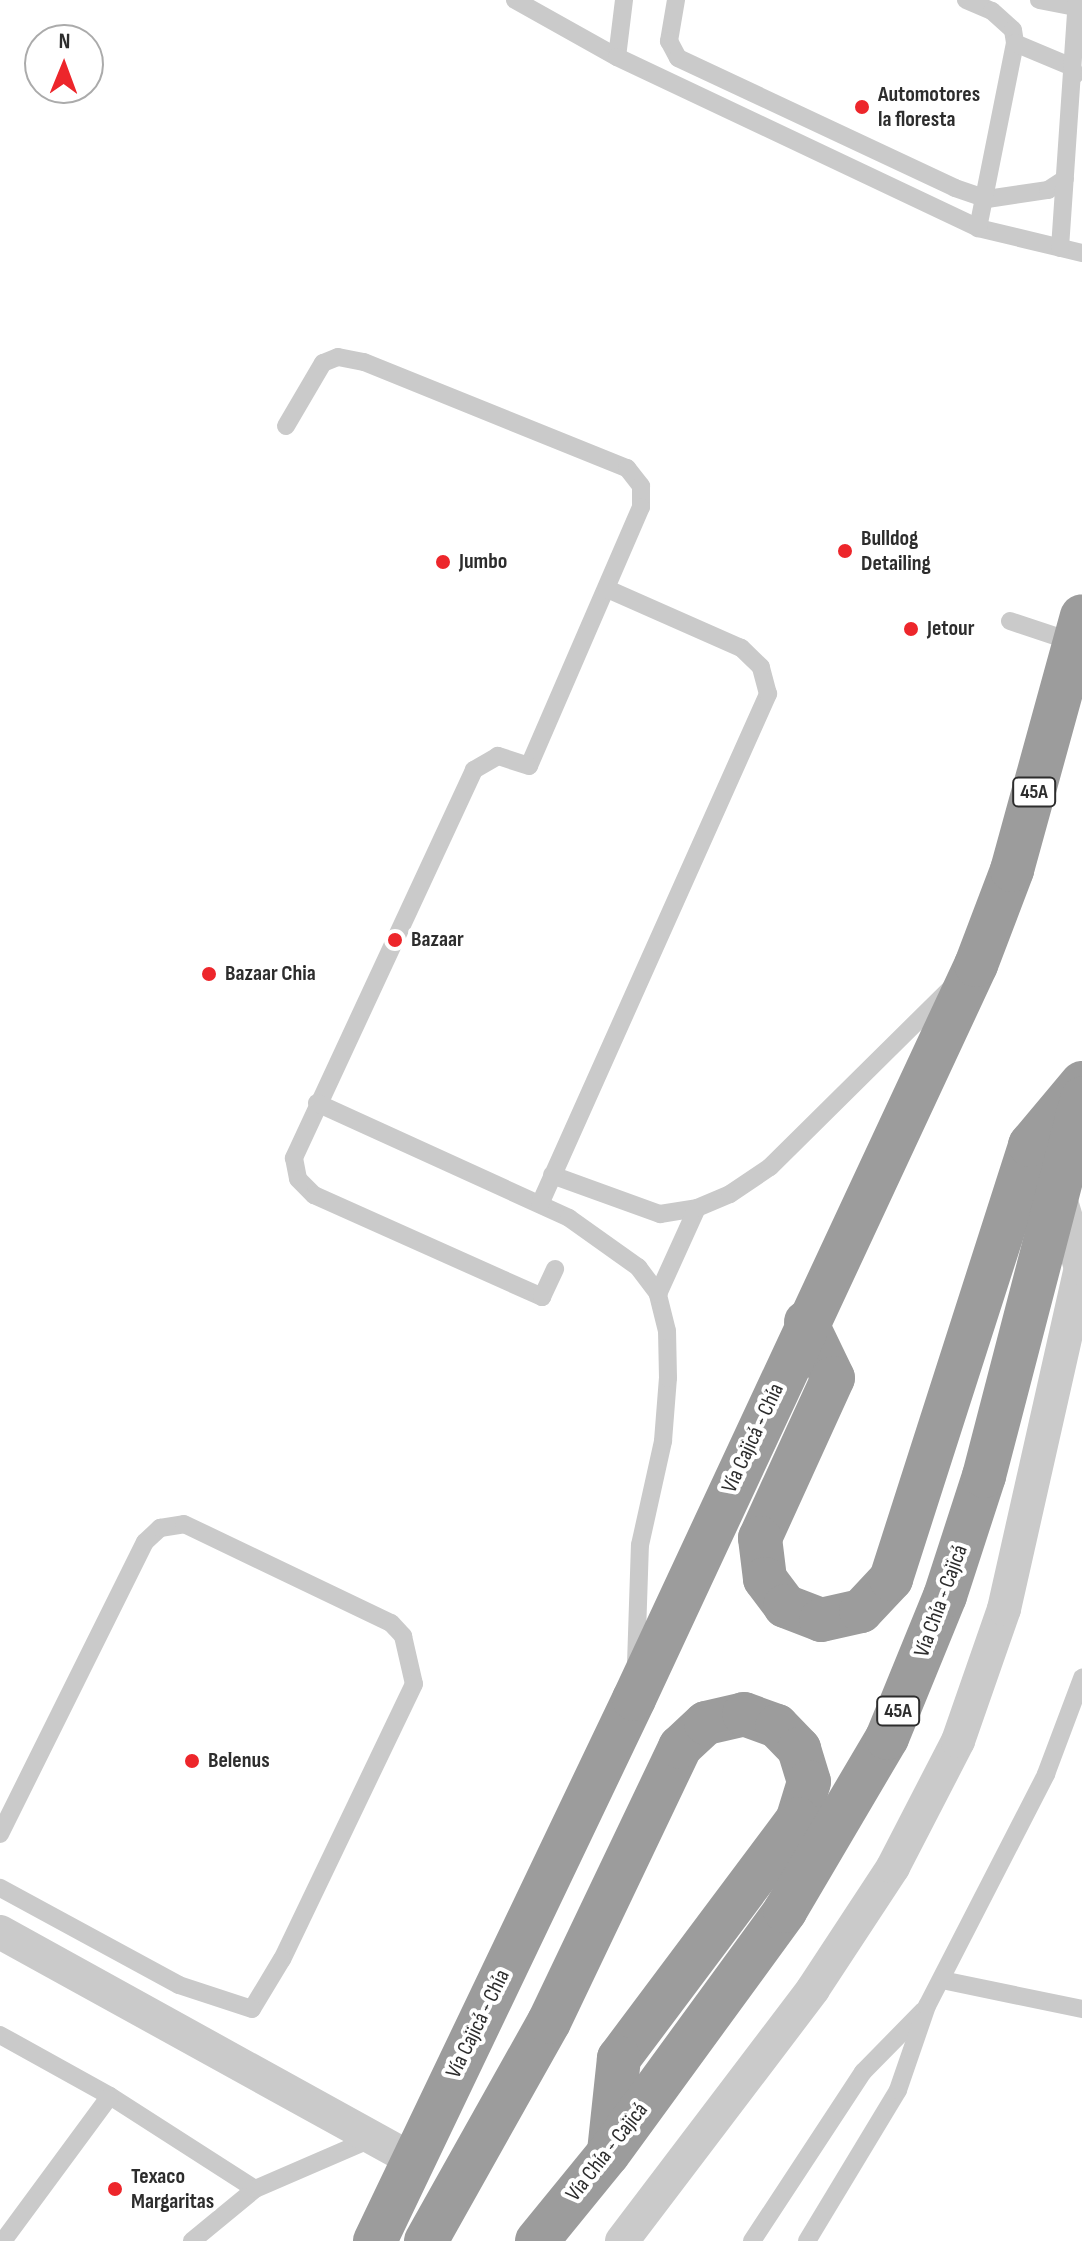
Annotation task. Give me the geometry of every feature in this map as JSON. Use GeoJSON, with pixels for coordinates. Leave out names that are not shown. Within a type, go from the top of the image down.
{"type":"FeatureCollection","features":[{"type":"Feature","properties":{"kind":"highway","name":"Vía Cajicá - Chía"},"geometry":{"type":"LineString","coordinates":[[375,2241],[634,1699],[806,1322],[976,965],[1012,870],[1080,630]]}},
{"type":"Feature","properties":{"kind":"highway"},"geometry":{"type":"LineString","coordinates":[[806,1322],[833,1378],[760,1538],[765,1579],[785,1606],[821,1620],[861,1611],[891,1579],[1030,1145],[1082,1083]]}},
{"type":"Feature","properties":{"kind":"highway","name":"Vía Chía - Cajicá"},"geometry":{"type":"LineString","coordinates":[[537,2241],[608,2154],[785,1911],[887,1738],[945,1596],[970,1521],[1060,1198],[1082,1099]]}},
{"type":"Feature","properties":{"kind":"highway"},"geometry":{"type":"LineString","coordinates":[[426,2241],[549,2022],[680,1747],[706,1723],[744,1714],[777,1726],[799,1749],[809,1782],[798,1819],[619,2058],[608,2154]]}},
{"type":"Feature","properties":{"kind":"street"},"geometry":{"type":"LineString","coordinates":[[622,2241],[813,1989],[893,1867],[958,1741],[1004,1609],[1081,1268],[1060,1198]]}},
{"type":"Feature","properties":{"kind":"street"},"geometry":{"type":"LineString","coordinates":[[0,1932],[368,2140],[413,2160]]}},
{"type":"Feature","properties":{"kind":"lane"},"geometry":{"type":"LineString","coordinates":[[515,0],[617,57],[978,228],[1082,253]]}},
{"type":"Feature","properties":{"kind":"lane"},"geometry":{"type":"LineString","coordinates":[[617,57],[624,0]]}},
{"type":"Feature","properties":{"kind":"lane"},"geometry":{"type":"LineString","coordinates":[[676,0],[669,41],[678,58],[987,199],[1048,190],[1065,179]]}},
{"type":"Feature","properties":{"kind":"lane"},"geometry":{"type":"LineString","coordinates":[[966,0],[992,11],[1013,30],[1015,43],[987,199],[978,228]]}},
{"type":"Feature","properties":{"kind":"lane"},"geometry":{"type":"LineString","coordinates":[[1039,0],[1077,4],[1060,248]]}},
{"type":"Feature","properties":{"kind":"lane"},"geometry":{"type":"LineString","coordinates":[[1015,43],[1072,67],[1082,90]]}},
{"type":"Feature","properties":{"kind":"lane"},"geometry":{"type":"LineString","coordinates":[[286,426],[323,363],[338,357],[364,362],[627,468],[643,496],[607,589],[529,766],[498,756],[474,770],[294,1158],[298,1179],[314,1195],[542,1297],[555,1269]]}},
{"type":"Feature","properties":{"kind":"lane"},"geometry":{"type":"LineString","coordinates":[[540,1204],[768,694],[761,667],[741,648],[607,589]]}},
{"type":"Feature","properties":{"kind":"lane"},"geometry":{"type":"LineString","coordinates":[[1010,621],[1080,630]]}},
{"type":"Feature","properties":{"kind":"lane"},"geometry":{"type":"LineString","coordinates":[[552,1175],[660,1214],[697,1208],[730,1194],[770,1167],[829,1103],[976,965]]}},
{"type":"Feature","properties":{"kind":"lane"},"geometry":{"type":"LineString","coordinates":[[317,1103],[540,1204],[638,1267],[658,1294],[667,1331],[668,1378],[663,1441],[640,1545],[634,1699]]}},
{"type":"Feature","properties":{"kind":"lane"},"geometry":{"type":"LineString","coordinates":[[658,1294],[697,1208]]}},
{"type":"Feature","properties":{"kind":"lane"},"geometry":{"type":"LineString","coordinates":[[0,1834],[145,1542],[160,1528],[184,1524],[391,1623],[403,1636],[414,1684],[282,1959],[252,2009],[164,1977],[0,1888]]}},
{"type":"Feature","properties":{"kind":"lane"},"geometry":{"type":"LineString","coordinates":[[807,2241],[898,2090],[927,2006],[1046,1774],[1082,1678]]}},
{"type":"Feature","properties":{"kind":"lane"},"geometry":{"type":"LineString","coordinates":[[148,2013],[164,1977]]}},
{"type":"Feature","properties":{"kind":"lane"},"geometry":{"type":"LineString","coordinates":[[942,1980],[1082,2009]]}},
{"type":"Feature","properties":{"kind":"lane"},"geometry":{"type":"LineString","coordinates":[[752,2241],[863,2072],[927,2006]]}},
{"type":"Feature","properties":{"kind":"lane"},"geometry":{"type":"LineString","coordinates":[[0,2035],[110,2096],[255,2189]]}},
{"type":"Feature","properties":{"kind":"lane"},"geometry":{"type":"LineString","coordinates":[[3,2241],[110,2096]]}},
{"type":"Feature","properties":{"kind":"lane"},"geometry":{"type":"LineString","coordinates":[[192,2241],[255,2189],[368,2140]]}},
{"type":"Feature","properties":{"kind":"place","name":"Automotores la floresta"},"geometry":{"type":"Point","coordinates":[862,107]}},
{"type":"Feature","properties":{"kind":"place","name":"Bulldog Detailing"},"geometry":{"type":"Point","coordinates":[845,551]}},
{"type":"Feature","properties":{"kind":"place","name":"Jumbo"},"geometry":{"type":"Point","coordinates":[443,562]}},
{"type":"Feature","properties":{"kind":"place","name":"Jetour"},"geometry":{"type":"Point","coordinates":[911,629]}},
{"type":"Feature","properties":{"kind":"place","name":"Bazaar"},"geometry":{"type":"Point","coordinates":[395,940]}},
{"type":"Feature","properties":{"kind":"place","name":"Bazaar Chia"},"geometry":{"type":"Point","coordinates":[209,974]}},
{"type":"Feature","properties":{"kind":"place","name":"Belenus"},"geometry":{"type":"Point","coordinates":[192,1761]}},
{"type":"Feature","properties":{"kind":"place","name":"Texaco Margaritas"},"geometry":{"type":"Point","coordinates":[115,2189]}}]}
